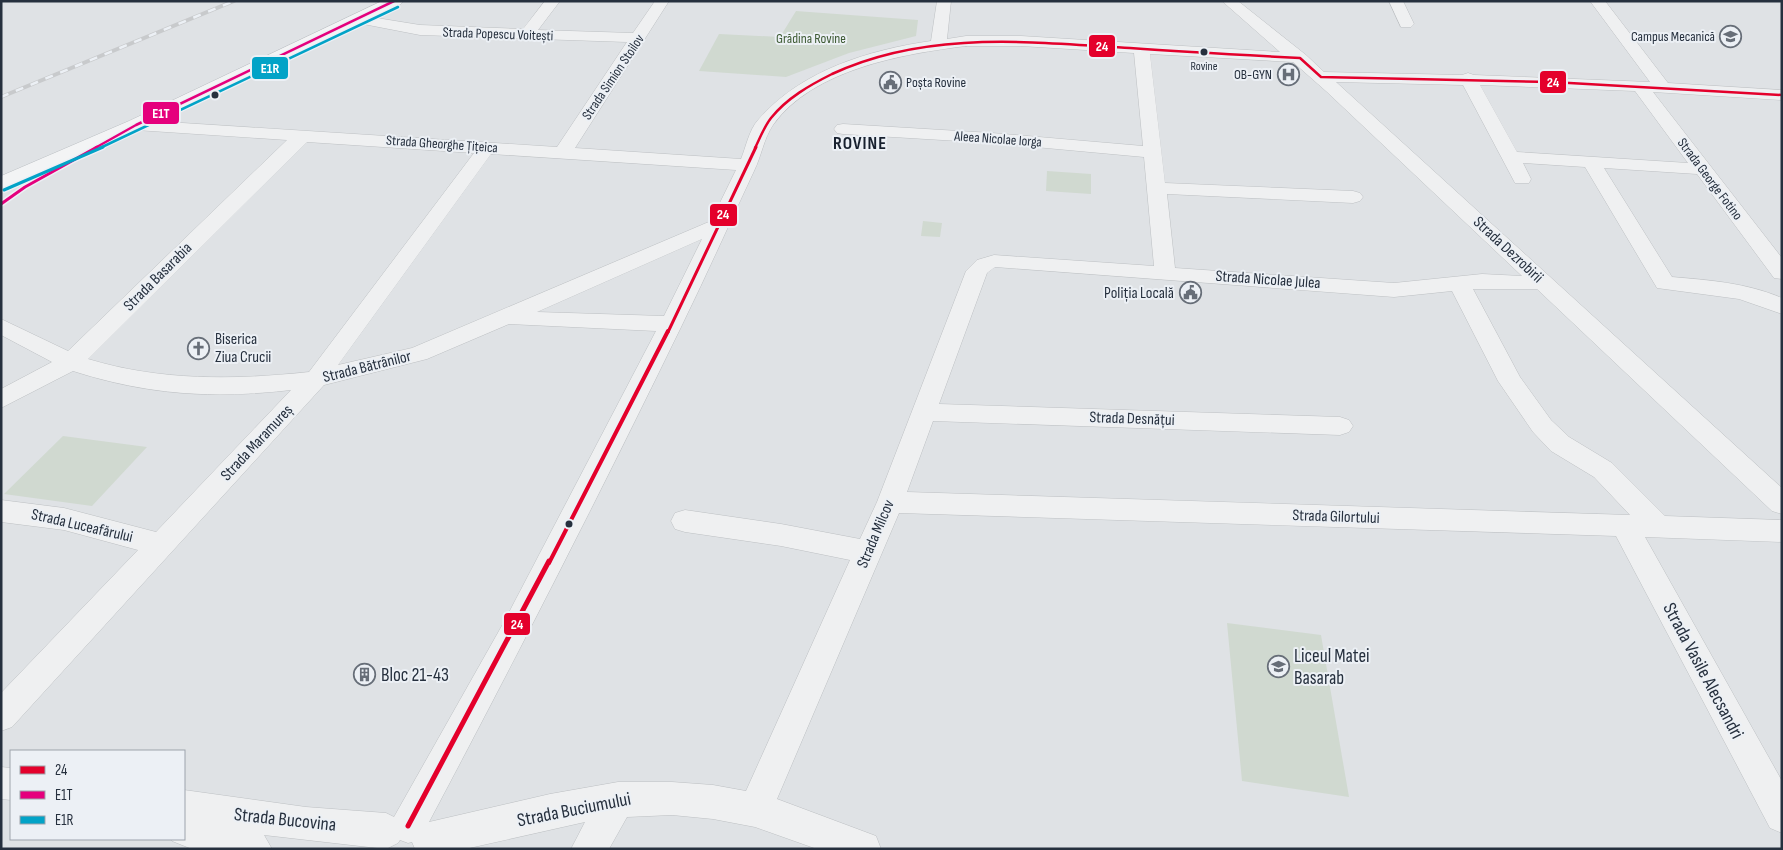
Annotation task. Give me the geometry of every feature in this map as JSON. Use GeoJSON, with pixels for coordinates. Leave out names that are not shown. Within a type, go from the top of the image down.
{"type":"FeatureCollection","features":[{"type":"Feature","properties":{"kind":"main road"},"geometry":{"type":"LineString","coordinates":[[1,184],[136,125],[395,1]]}},
{"type":"Feature","properties":{"kind":"main road"},"geometry":{"type":"LineString","coordinates":[[1,204],[25,187],[136,125]]}},
{"type":"Feature","properties":{"kind":"street"},"geometry":{"type":"LineString","coordinates":[[526,35],[553,1]]}},
{"type":"Feature","properties":{"kind":"street","name":"Strada Simion Stoilov"},"geometry":{"type":"LineString","coordinates":[[563,152],[662,1]]}},
{"type":"Feature","properties":{"kind":"street"},"geometry":{"type":"LineString","coordinates":[[938,45],[944,1]]}},
{"type":"Feature","properties":{"kind":"street","name":"Strada Dezrobirii"},"geometry":{"type":"LineString","coordinates":[[1229,1],[1300,58],[1353,106],[1782,504]]}},
{"type":"Feature","properties":{"kind":"street"},"geometry":{"type":"LineString","coordinates":[[1396,1],[1406,24]]}},
{"type":"Feature","properties":{"kind":"street"},"geometry":{"type":"LineString","coordinates":[[1597,1],[1662,86]]}},
{"type":"Feature","properties":{"kind":"street","name":"Strada Popescu Voitești"},"geometry":{"type":"LineString","coordinates":[[358,18],[414,30],[639,38]]}},
{"type":"Feature","properties":{"kind":"street"},"geometry":{"type":"LineString","coordinates":[[1255,22],[1259,31],[1275,48],[1263,56]]}},
{"type":"Feature","properties":{"kind":"street"},"geometry":{"type":"LineString","coordinates":[[404,839],[515,631],[671,324],[748,165],[764,124],[795,94],[832,72],[890,54],[966,41],[1012,40],[1142,50],[1300,58]]}},
{"type":"Feature","properties":{"kind":"street"},"geometry":{"type":"LineString","coordinates":[[1142,50],[1165,272]]}},
{"type":"Feature","properties":{"kind":"street"},"geometry":{"type":"LineString","coordinates":[[1321,77],[1468,78],[1662,86],[1782,95]]}},
{"type":"Feature","properties":{"kind":"street"},"geometry":{"type":"LineString","coordinates":[[1353,106],[1361,77]]}},
{"type":"Feature","properties":{"kind":"street"},"geometry":{"type":"LineString","coordinates":[[1468,78],[1522,179]]}},
{"type":"Feature","properties":{"kind":"street","name":"Strada George Fotino"},"geometry":{"type":"LineString","coordinates":[[1640,85],[1782,273]]}},
{"type":"Feature","properties":{"kind":"street","name":"Strada Gheorghe Țițeica"},"geometry":{"type":"LineString","coordinates":[[136,125],[748,165]]}},
{"type":"Feature","properties":{"kind":"street","name":"Aleea Nicolae Iorga"},"geometry":{"type":"LineString","coordinates":[[843,130],[992,138],[1153,152]]}},
{"type":"Feature","properties":{"kind":"street","name":"Strada Basarabia"},"geometry":{"type":"LineString","coordinates":[[1,400],[71,362],[302,136]]}},
{"type":"Feature","properties":{"kind":"street","name":"Strada Maramureș"},"geometry":{"type":"LineString","coordinates":[[1,716],[316,379],[486,147]]}},
{"type":"Feature","properties":{"kind":"street"},"geometry":{"type":"LineString","coordinates":[[1510,157],[1702,169]]}},
{"type":"Feature","properties":{"kind":"street"},"geometry":{"type":"LineString","coordinates":[[1592,162],[1665,283],[1729,290],[1761,296],[1782,307]]}},
{"type":"Feature","properties":{"kind":"street"},"geometry":{"type":"LineString","coordinates":[[1157,188],[1353,197]]}},
{"type":"Feature","properties":{"kind":"street","name":"Strada Bătrânilor"},"geometry":{"type":"LineString","coordinates":[[1,326],[71,362],[119,377],[163,384],[263,386],[316,379],[419,354],[718,225]]}},
{"type":"Feature","properties":{"kind":"street","name":"Strada Nicolae Julea"},"geometry":{"type":"LineString","coordinates":[[994,261],[1394,290],[1459,283],[1543,283]]}},
{"type":"Feature","properties":{"kind":"street","name":"Strada Milcov"},"geometry":{"type":"LineString","coordinates":[[755,810],[890,502],[977,271],[984,264],[994,261]]}},
{"type":"Feature","properties":{"kind":"street"},"geometry":{"type":"LineString","coordinates":[[1459,283],[1510,381],[1542,426],[1560,444],[1603,470],[1658,527]]}},
{"type":"Feature","properties":{"kind":"street"},"geometry":{"type":"LineString","coordinates":[[506,317],[671,324]]}},
{"type":"Feature","properties":{"kind":"street","name":"Strada Desnățui"},"geometry":{"type":"LineString","coordinates":[[923,412],[1340,426]]}},
{"type":"Feature","properties":{"kind":"street","name":"Strada Gilortului"},"geometry":{"type":"LineString","coordinates":[[890,502],[1782,531]]}},
{"type":"Feature","properties":{"kind":"street","name":"Strada Luceafărului"},"geometry":{"type":"LineString","coordinates":[[1,511],[64,519],[162,545]]}},
{"type":"Feature","properties":{"kind":"street"},"geometry":{"type":"LineString","coordinates":[[685,521],[781,535],[868,552]]}},
{"type":"Feature","properties":{"kind":"street","name":"Strada Vasile Alecsandri"},"geometry":{"type":"LineString","coordinates":[[1625,526],[1782,816]]}},
{"type":"Feature","properties":{"kind":"street","name":"Strada Buciumului"},"geometry":{"type":"LineString","coordinates":[[404,839],[585,804],[618,799],[653,798],[715,803],[755,810],[863,849]]}},
{"type":"Feature","properties":{"kind":"street"},"geometry":{"type":"LineString","coordinates":[[588,849],[618,799]]}},
{"type":"Feature","properties":{"kind":"street","name":"Strada Bucovina"},"geometry":{"type":"LineString","coordinates":[[185,807],[404,839]]}},
{"type":"Feature","properties":{"kind":"street","name":"Strada Bucovina"},"geometry":{"type":"LineString","coordinates":[[185,829],[254,849]]}},
{"type":"Feature","properties":{"kind":"green space","name":"Grădina Rovine"},"geometry":{"type":"Polygon","coordinates":[[[796,11],[918,20],[916,36],[849,53],[786,77],[699,71],[719,34],[780,37],[796,11]]]}},
{"type":"Feature","properties":{"kind":"green space"},"geometry":{"type":"Polygon","coordinates":[[[1047,171],[1091,174],[1091,194],[1046,191],[1047,171]]]}},
{"type":"Feature","properties":{"kind":"green space"},"geometry":{"type":"Polygon","coordinates":[[[923,221],[942,223],[940,237],[921,236],[923,221]]]}},
{"type":"Feature","properties":{"kind":"green space"},"geometry":{"type":"Polygon","coordinates":[[[63,436],[147,447],[92,506],[4,494],[63,436]]]}},
{"type":"Feature","properties":{"kind":"green space"},"geometry":{"type":"Polygon","coordinates":[[[1227,623],[1321,635],[1349,797],[1242,781],[1227,623]]]}},
{"type":"Feature","properties":{"kind":"railway"},"geometry":{"type":"LineString","coordinates":[[1,97],[234,1]]}},
{"type":"Feature","properties":{"kind":"transit line","name":"E1T"},"geometry":{"type":"LineString","coordinates":[[1,204],[25,187],[136,125],[394,1]]}},
{"type":"Feature","properties":{"kind":"transit line","name":"E1R"},"geometry":{"type":"LineString","coordinates":[[4,190],[139,131],[398,7]]}},
{"type":"Feature","properties":{"kind":"transit line","name":"24"},"geometry":{"type":"LineString","coordinates":[[408,826],[503,651],[663,342],[765,127],[775,113],[788,101],[818,81],[854,64],[892,52],[931,45],[1010,41],[1300,58],[1321,77],[1552,82],[1782,95]]}},
{"type":"Feature","properties":{"kind":"place","name":"Campus Mecanică"},"geometry":{"type":"Point","coordinates":[1731,36]}},
{"type":"Feature","properties":{"kind":"place","name":"Rovine"},"geometry":{"type":"Point","coordinates":[1204,52]}},
{"type":"Feature","properties":{"kind":"place","name":"OB-GYN"},"geometry":{"type":"Point","coordinates":[1288,74]}},
{"type":"Feature","properties":{"kind":"place","name":"Poșta Rovine"},"geometry":{"type":"Point","coordinates":[890,82]}},
{"type":"Feature","properties":{"kind":"place","name":"Poliția Locală"},"geometry":{"type":"Point","coordinates":[1190,293]}},
{"type":"Feature","properties":{"kind":"place","name":"Biserica Ziua Crucii"},"geometry":{"type":"Point","coordinates":[199,348]}},
{"type":"Feature","properties":{"kind":"place","name":"Liceul Matei Basarab"},"geometry":{"type":"Point","coordinates":[1278,667]}},
{"type":"Feature","properties":{"kind":"place","name":"Bloc 21-43"},"geometry":{"type":"Point","coordinates":[365,675]}},
{"type":"Feature","properties":{"kind":"district","name":"ROVINE"},"geometry":{"type":"Point","coordinates":[860,143]}}]}
